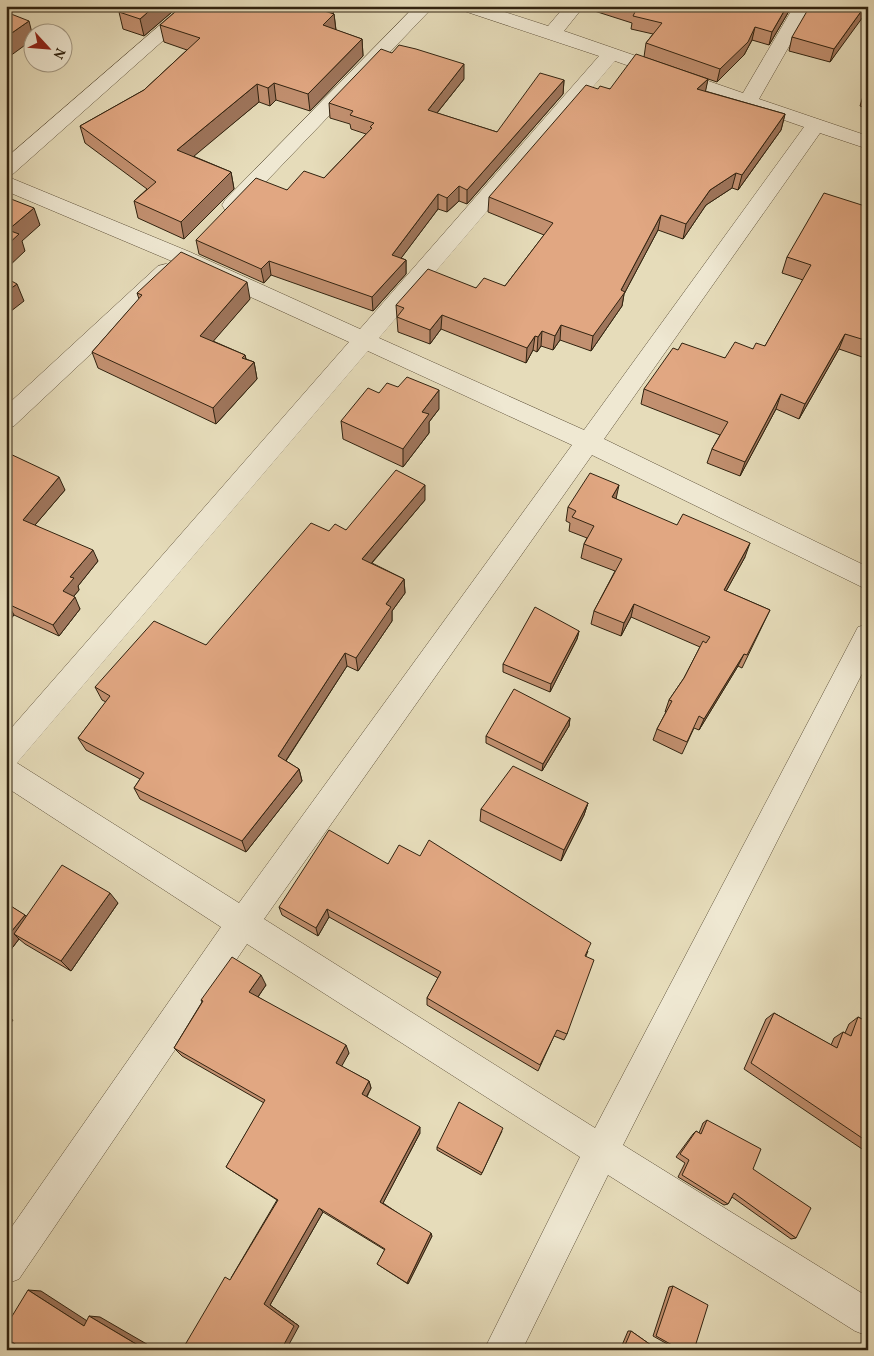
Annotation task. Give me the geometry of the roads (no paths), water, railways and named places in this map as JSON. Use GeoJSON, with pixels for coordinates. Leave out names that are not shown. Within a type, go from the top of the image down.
{"type":"FeatureCollection","features":[{"type":"Feature","properties":{"kind":"street"},"geometry":{"type":"LineString","coordinates":[[6,170],[193,6]]}},
{"type":"Feature","properties":{"kind":"street"},"geometry":{"type":"LineString","coordinates":[[216,221],[425,6]]}},
{"type":"Feature","properties":{"kind":"street"},"geometry":{"type":"LineString","coordinates":[[467,6],[749,100],[815,126],[868,143]]}},
{"type":"Feature","properties":{"kind":"street"},"geometry":{"type":"LineString","coordinates":[[552,33],[574,6]]}},
{"type":"Feature","properties":{"kind":"street"},"geometry":{"type":"LineString","coordinates":[[749,100],[803,6]]}},
{"type":"Feature","properties":{"kind":"street"},"geometry":{"type":"LineString","coordinates":[[6,755],[610,54]]}},
{"type":"Feature","properties":{"kind":"street"},"geometry":{"type":"LineString","coordinates":[[6,1266],[242,924],[815,126]]}},
{"type":"Feature","properties":{"kind":"street"},"geometry":{"type":"LineString","coordinates":[[6,183],[189,250],[364,340],[588,442],[868,579]]}},
{"type":"Feature","properties":{"kind":"street"},"geometry":{"type":"LineString","coordinates":[[6,420],[189,250]]}},
{"type":"Feature","properties":{"kind":"street"},"geometry":{"type":"LineString","coordinates":[[502,1350],[601,1152],[868,635]]}},
{"type":"Feature","properties":{"kind":"street"},"geometry":{"type":"LineString","coordinates":[[6,771],[242,924],[601,1152],[868,1318]]}}]}
